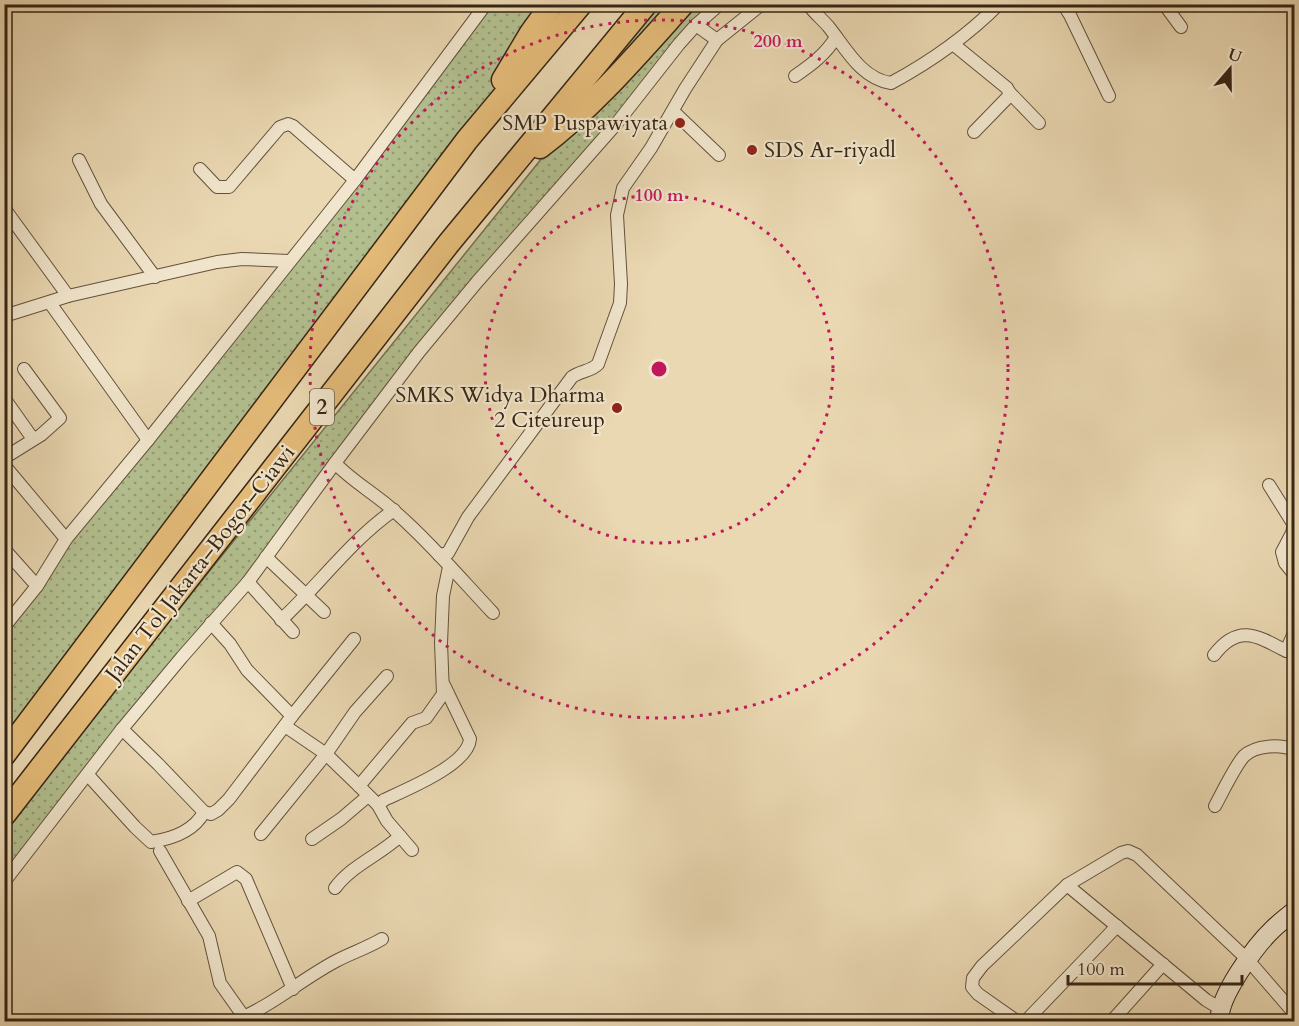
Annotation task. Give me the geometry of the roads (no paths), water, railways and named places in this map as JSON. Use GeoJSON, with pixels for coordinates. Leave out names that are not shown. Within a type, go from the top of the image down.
{"type":"FeatureCollection","features":[{"type":"Feature","properties":{"kind":"highway"},"geometry":{"type":"LineString","coordinates":[[467,140],[531,33],[552,4]]}},
{"type":"Feature","properties":{"kind":"highway","name":"Jalan Tol Jakarta–Bogor–Ciawi"},"geometry":{"type":"LineString","coordinates":[[4,755],[467,140],[581,4]]}},
{"type":"Feature","properties":{"kind":"highway","name":"Jalan Tol Jakarta–Bogor–Ciawi"},"geometry":{"type":"LineString","coordinates":[[4,815],[449,243],[646,4]]}},
{"type":"Feature","properties":{"kind":"highway"},"geometry":{"type":"LineString","coordinates":[[508,171],[567,127],[683,4]]}},
{"type":"Feature","properties":{"kind":"street"},"geometry":{"type":"LineString","coordinates":[[4,627],[37,586],[66,539],[355,180],[486,4]]}},
{"type":"Feature","properties":{"kind":"street"},"geometry":{"type":"LineString","coordinates":[[4,882],[122,729],[248,582],[334,463],[415,358],[470,291],[617,123],[696,25],[720,4]]}},
{"type":"Feature","properties":{"kind":"street"},"geometry":{"type":"LineString","coordinates":[[439,555],[448,553],[468,517],[572,377],[595,368],[598,364],[620,303],[621,272],[617,215],[623,188],[717,40],[762,4]]}},
{"type":"Feature","properties":{"kind":"street"},"geometry":{"type":"LineString","coordinates":[[808,4],[862,69],[883,82],[891,83],[953,44],[999,4]]}},
{"type":"Feature","properties":{"kind":"street"},"geometry":{"type":"LineString","coordinates":[[1063,4],[1109,96]]}},
{"type":"Feature","properties":{"kind":"street"},"geometry":{"type":"LineString","coordinates":[[1164,4],[1181,27]]}},
{"type":"Feature","properties":{"kind":"street"},"geometry":{"type":"LineString","coordinates":[[696,25],[717,40]]}},
{"type":"Feature","properties":{"kind":"street"},"geometry":{"type":"LineString","coordinates":[[795,76],[829,48],[836,37]]}},
{"type":"Feature","properties":{"kind":"street"},"geometry":{"type":"LineString","coordinates":[[953,44],[1007,88],[1039,123]]}},
{"type":"Feature","properties":{"kind":"street"},"geometry":{"type":"LineString","coordinates":[[974,132],[1008,97],[1009,92]]}},
{"type":"Feature","properties":{"kind":"street"},"geometry":{"type":"LineString","coordinates":[[673,111],[719,154]]}},
{"type":"Feature","properties":{"kind":"street"},"geometry":{"type":"LineString","coordinates":[[200,168],[217,187],[229,186],[280,127],[288,124],[355,180]]}},
{"type":"Feature","properties":{"kind":"street"},"geometry":{"type":"LineString","coordinates":[[79,160],[101,204],[155,277]]}},
{"type":"Feature","properties":{"kind":"street"},"geometry":{"type":"LineString","coordinates":[[4,208],[68,297]]}},
{"type":"Feature","properties":{"kind":"street"},"geometry":{"type":"LineString","coordinates":[[4,316],[68,297],[217,262],[242,259],[289,261]]}},
{"type":"Feature","properties":{"kind":"street"},"geometry":{"type":"LineString","coordinates":[[50,303],[148,440]]}},
{"type":"Feature","properties":{"kind":"street"},"geometry":{"type":"LineString","coordinates":[[4,458],[41,435],[60,418],[24,369]]}},
{"type":"Feature","properties":{"kind":"street"},"geometry":{"type":"LineString","coordinates":[[4,398],[33,440]]}},
{"type":"Feature","properties":{"kind":"street"},"geometry":{"type":"LineString","coordinates":[[334,463],[394,510],[493,613]]}},
{"type":"Feature","properties":{"kind":"street"},"geometry":{"type":"LineString","coordinates":[[4,465],[66,539]]}},
{"type":"Feature","properties":{"kind":"street"},"geometry":{"type":"LineString","coordinates":[[1269,485],[1294,525],[1282,552],[1285,563],[1294,574]]}},
{"type":"Feature","properties":{"kind":"street"},"geometry":{"type":"LineString","coordinates":[[281,620],[306,597],[372,525],[394,510]]}},
{"type":"Feature","properties":{"kind":"street"},"geometry":{"type":"LineString","coordinates":[[4,549],[37,586]]}},
{"type":"Feature","properties":{"kind":"street"},"geometry":{"type":"LineString","coordinates":[[267,557],[324,612]]}},
{"type":"Feature","properties":{"kind":"street"},"geometry":{"type":"LineString","coordinates":[[312,839],[341,819],[364,791],[412,723],[426,718],[440,700],[444,686],[441,644],[443,596],[449,567]]}},
{"type":"Feature","properties":{"kind":"street"},"geometry":{"type":"LineString","coordinates":[[248,582],[293,632]]}},
{"type":"Feature","properties":{"kind":"street"},"geometry":{"type":"LineString","coordinates":[[211,623],[230,644],[247,670],[288,721],[326,754],[378,805],[387,821],[412,850]]}},
{"type":"Feature","properties":{"kind":"street"},"geometry":{"type":"LineString","coordinates":[[1214,656],[1228,639],[1246,635],[1260,637],[1290,654],[1294,633]]}},
{"type":"Feature","properties":{"kind":"street"},"geometry":{"type":"LineString","coordinates":[[122,729],[204,812],[211,814],[229,799],[354,639]]}},
{"type":"Feature","properties":{"kind":"street"},"geometry":{"type":"LineString","coordinates":[[261,834],[326,754],[355,712],[387,676]]}},
{"type":"Feature","properties":{"kind":"street"},"geometry":{"type":"LineString","coordinates":[[378,805],[436,775],[469,746],[470,739],[444,686]]}},
{"type":"Feature","properties":{"kind":"street"},"geometry":{"type":"LineString","coordinates":[[1215,806],[1244,756],[1266,747],[1278,746],[1294,750]]}},
{"type":"Feature","properties":{"kind":"street"},"geometry":{"type":"LineString","coordinates":[[88,775],[151,842],[172,837],[195,825],[204,812]]}},
{"type":"Feature","properties":{"kind":"street"},"geometry":{"type":"LineString","coordinates":[[335,888],[352,871],[389,847],[400,836]]}},
{"type":"Feature","properties":{"kind":"street"},"geometry":{"type":"LineString","coordinates":[[160,850],[209,936],[220,983],[244,1017]]}},
{"type":"Feature","properties":{"kind":"street"},"geometry":{"type":"LineString","coordinates":[[1018,1022],[978,994],[972,987],[973,978],[982,966],[1067,885],[1121,853],[1131,852],[1137,855],[1248,960],[1294,1012]]}},
{"type":"Feature","properties":{"kind":"street"},"geometry":{"type":"LineString","coordinates":[[188,900],[237,872],[242,874],[293,989]]}},
{"type":"Feature","properties":{"kind":"street"},"geometry":{"type":"LineString","coordinates":[[1067,885],[1206,1000],[1217,1017]]}},
{"type":"Feature","properties":{"kind":"street"},"geometry":{"type":"LineString","coordinates":[[1217,1017],[1225,997],[1248,960],[1271,930],[1294,912]]}},
{"type":"Feature","properties":{"kind":"street"},"geometry":{"type":"LineString","coordinates":[[1025,1022],[1117,926]]}},
{"type":"Feature","properties":{"kind":"street"},"geometry":{"type":"LineString","coordinates":[[231,1022],[293,989],[336,961],[382,939]]}},
{"type":"Feature","properties":{"kind":"street"},"geometry":{"type":"LineString","coordinates":[[1111,1022],[1163,964]]}},
{"type":"Feature","properties":{"kind":"place","name":"SMP Puspawiyata"},"geometry":{"type":"Point","coordinates":[680,123]}},
{"type":"Feature","properties":{"kind":"place","name":"SDS Ar-riyadl"},"geometry":{"type":"Point","coordinates":[752,150]}},
{"type":"Feature","properties":{"kind":"place","name":"SMKS Widya Dharma 2 Citeureup"},"geometry":{"type":"Point","coordinates":[617,408]}}]}
